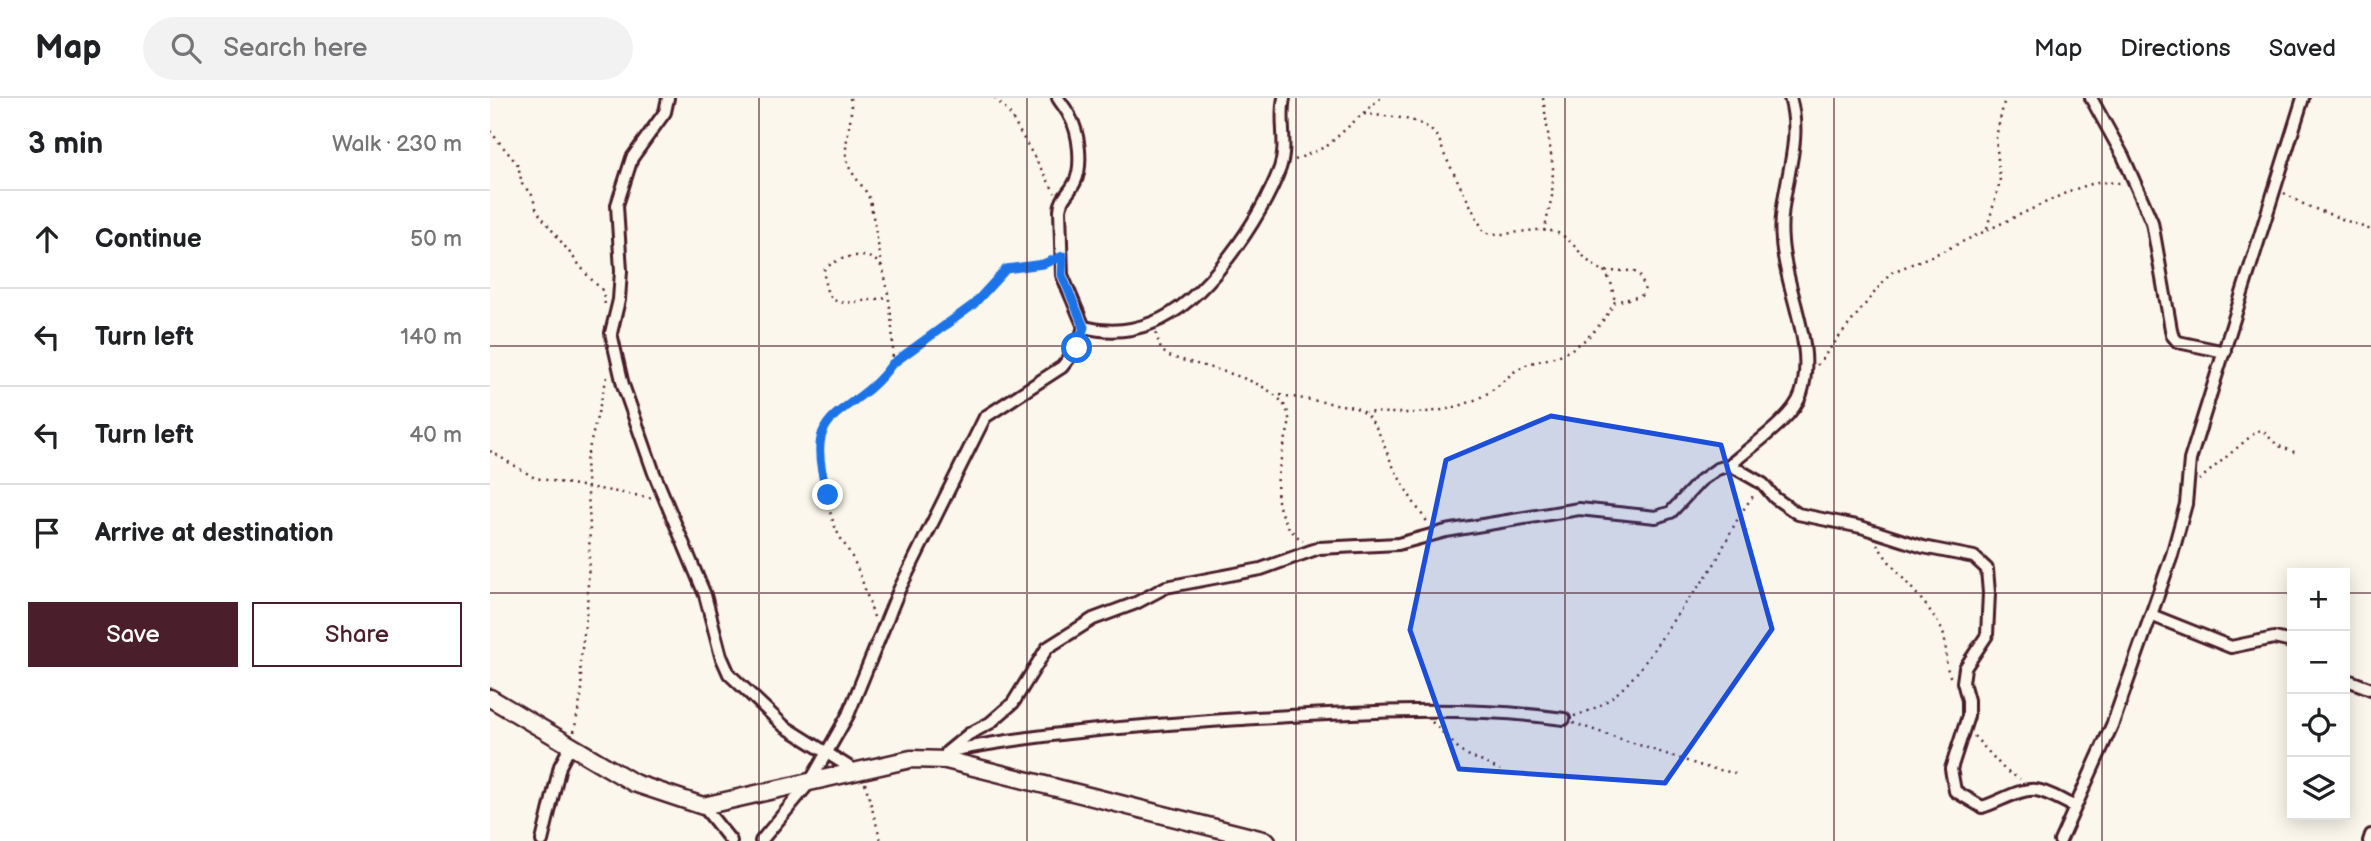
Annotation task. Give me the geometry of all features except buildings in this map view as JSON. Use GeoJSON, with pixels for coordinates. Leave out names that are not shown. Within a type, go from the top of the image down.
{"type":"FeatureCollection","features":[{"type":"Feature","properties":{"kind":"street"},"geometry":{"type":"LineString","coordinates":[[668,98],[666,112],[632,158],[622,182],[617,205],[621,271],[619,300],[611,333],[623,385],[705,595],[721,656],[729,674],[761,707],[825,754],[857,769]]}},
{"type":"Feature","properties":{"kind":"street"},"geometry":{"type":"LineString","coordinates":[[761,841],[810,782],[848,715],[899,590],[985,417],[1062,366],[1077,348],[1084,327],[1062,275],[1061,202],[1079,172],[1075,128],[1058,98]]}},
{"type":"Feature","properties":{"kind":"street"},"geometry":{"type":"LineString","coordinates":[[1084,327],[1112,332],[1154,323],[1188,300],[1212,276],[1251,222],[1280,168],[1284,98]]}},
{"type":"Feature","properties":{"kind":"street"},"geometry":{"type":"LineString","coordinates":[[947,752],[969,734],[990,723],[1013,703],[1047,648],[1093,619],[1136,603],[1166,587],[1261,569],[1319,548],[1398,544],[1436,533],[1579,509],[1656,517],[1671,512],[1700,481],[1717,469],[1730,465],[1790,415],[1802,392],[1804,349],[1781,240],[1796,132],[1790,98]]}},
{"type":"Feature","properties":{"kind":"street"},"geometry":{"type":"LineString","coordinates":[[2091,98],[2136,184],[2158,244],[2172,335],[2178,342],[2225,352]]}},
{"type":"Feature","properties":{"kind":"street"},"geometry":{"type":"LineString","coordinates":[[2060,841],[2113,723],[2175,545],[2188,488],[2190,460],[2303,98]]}},
{"type":"Feature","properties":{"kind":"street"},"geometry":{"type":"LineString","coordinates":[[1730,465],[1763,484],[1775,498],[1798,514],[1869,529],[1923,547],[1974,557],[1987,569],[1987,635],[1965,668],[1963,682],[1969,701],[1968,716],[1951,769],[1955,791],[1982,807],[2003,801],[2018,792],[2035,789],[2074,806]]}},
{"type":"Feature","properties":{"kind":"street"},"geometry":{"type":"LineString","coordinates":[[2151,615],[2231,647],[2274,638],[2287,641]]}},
{"type":"Feature","properties":{"kind":"street"},"geometry":{"type":"LineString","coordinates":[[2350,681],[2371,689]]}},
{"type":"Feature","properties":{"kind":"street"},"geometry":{"type":"LineString","coordinates":[[490,698],[634,783],[703,806],[857,769],[911,759],[928,759],[999,772],[1267,841]]}},
{"type":"Feature","properties":{"kind":"street"},"geometry":{"type":"LineString","coordinates":[[928,759],[947,752],[1038,736],[1115,727],[1338,713],[1512,713],[1564,719]]}},
{"type":"Feature","properties":{"kind":"street"},"geometry":{"type":"LineString","coordinates":[[542,841],[560,766],[570,747]]}},
{"type":"Feature","properties":{"kind":"street"},"geometry":{"type":"LineString","coordinates":[[703,806],[731,841]]}},
{"type":"Feature","properties":{"kind":"street"},"geometry":{"type":"LineString","coordinates":[[2369,841],[2371,835]]}},
{"type":"Feature","properties":{"kind":"path"},"geometry":{"type":"LineString","coordinates":[[850,98],[846,155],[852,174],[866,190],[870,200],[894,332],[895,354],[892,364]]}},
{"type":"Feature","properties":{"kind":"path"},"geometry":{"type":"LineString","coordinates":[[995,98],[1009,113],[1061,202]]}},
{"type":"Feature","properties":{"kind":"path"},"geometry":{"type":"LineString","coordinates":[[1280,168],[1327,146],[1380,98]]}},
{"type":"Feature","properties":{"kind":"path"},"geometry":{"type":"LineString","coordinates":[[1543,98],[1553,168],[1552,196],[1544,232]]}},
{"type":"Feature","properties":{"kind":"path"},"geometry":{"type":"LineString","coordinates":[[1987,228],[2000,182],[1996,137],[2005,98]]}},
{"type":"Feature","properties":{"kind":"path"},"geometry":{"type":"LineString","coordinates":[[1154,323],[1161,350],[1169,356],[1242,379],[1277,394],[1303,401],[1354,407],[1365,412],[1409,414],[1454,409],[1490,392],[1524,365],[1558,356],[1583,344],[1603,323],[1615,302],[1611,282],[1604,271],[1580,257],[1567,240],[1555,232],[1498,237],[1484,232],[1443,152],[1440,137],[1426,124],[1364,114]]}},
{"type":"Feature","properties":{"kind":"path"},"geometry":{"type":"LineString","coordinates":[[490,131],[518,165],[522,184],[531,195],[537,211],[603,291],[611,333]]}},
{"type":"Feature","properties":{"kind":"path"},"geometry":{"type":"LineString","coordinates":[[1802,392],[1821,359],[1882,279],[1987,228],[2085,185],[2098,182],[2136,184]]}},
{"type":"Feature","properties":{"kind":"path"},"geometry":{"type":"LineString","coordinates":[[2275,185],[2288,197],[2305,205],[2371,230]]}},
{"type":"Feature","properties":{"kind":"path"},"geometry":{"type":"LineString","coordinates":[[880,637],[852,556],[834,526],[819,456],[821,436],[830,417],[882,378],[892,364],[973,305],[1006,269],[1043,264],[1063,256]]}},
{"type":"Feature","properties":{"kind":"path"},"geometry":{"type":"LineString","coordinates":[[882,267],[873,259],[846,257],[833,260],[824,270],[824,283],[831,300],[840,303],[886,298]]}},
{"type":"Feature","properties":{"kind":"path"},"geometry":{"type":"LineString","coordinates":[[1604,271],[1629,269],[1639,274],[1644,288],[1641,296],[1615,302]]}},
{"type":"Feature","properties":{"kind":"path"},"geometry":{"type":"LineString","coordinates":[[570,747],[582,691],[580,663],[587,611],[590,526],[585,486],[591,433],[608,370]]}},
{"type":"Feature","properties":{"kind":"path"},"geometry":{"type":"LineString","coordinates":[[1277,394],[1286,403],[1291,414],[1275,493],[1278,506],[1290,529],[1301,540],[1319,548]]}},
{"type":"Feature","properties":{"kind":"path"},"geometry":{"type":"LineString","coordinates":[[1365,412],[1377,428],[1392,464],[1436,533]]}},
{"type":"Feature","properties":{"kind":"path"},"geometry":{"type":"LineString","coordinates":[[2188,488],[2257,431],[2262,430],[2277,445],[2299,454]]}},
{"type":"Feature","properties":{"kind":"path"},"geometry":{"type":"LineString","coordinates":[[490,452],[535,478],[666,499]]}},
{"type":"Feature","properties":{"kind":"path"},"geometry":{"type":"LineString","coordinates":[[1564,719],[1593,711],[1611,701],[1642,668],[1715,562],[1742,508],[1763,484]]}},
{"type":"Feature","properties":{"kind":"path"},"geometry":{"type":"LineString","coordinates":[[1869,529],[1891,565],[1939,624],[1947,646],[1948,673],[1954,684]]}},
{"type":"Feature","properties":{"kind":"path"},"geometry":{"type":"LineString","coordinates":[[1422,713],[1463,753],[1500,770]]}},
{"type":"Feature","properties":{"kind":"path"},"geometry":{"type":"LineString","coordinates":[[1968,716],[1971,732],[1984,749],[2005,770],[2035,789]]}},
{"type":"Feature","properties":{"kind":"path"},"geometry":{"type":"LineString","coordinates":[[1564,719],[1705,767],[1739,774]]}},
{"type":"Feature","properties":{"kind":"path"},"geometry":{"type":"LineString","coordinates":[[857,769],[881,841]]}},
{"type":"Feature","properties":{"kind":"highlighted area"},"geometry":{"type":"Polygon","coordinates":[[[1551,416],[1721,445],[1772,629],[1665,783],[1459,769],[1410,630],[1446,460],[1551,416]]]}},
{"type":"Feature","properties":{"kind":"route"},"geometry":{"type":"LineString","coordinates":[[828,495],[819,456],[821,436],[830,417],[882,378],[892,364],[973,305],[1006,269],[1043,264],[1063,256],[1062,275],[1084,327],[1077,348]]}}]}
